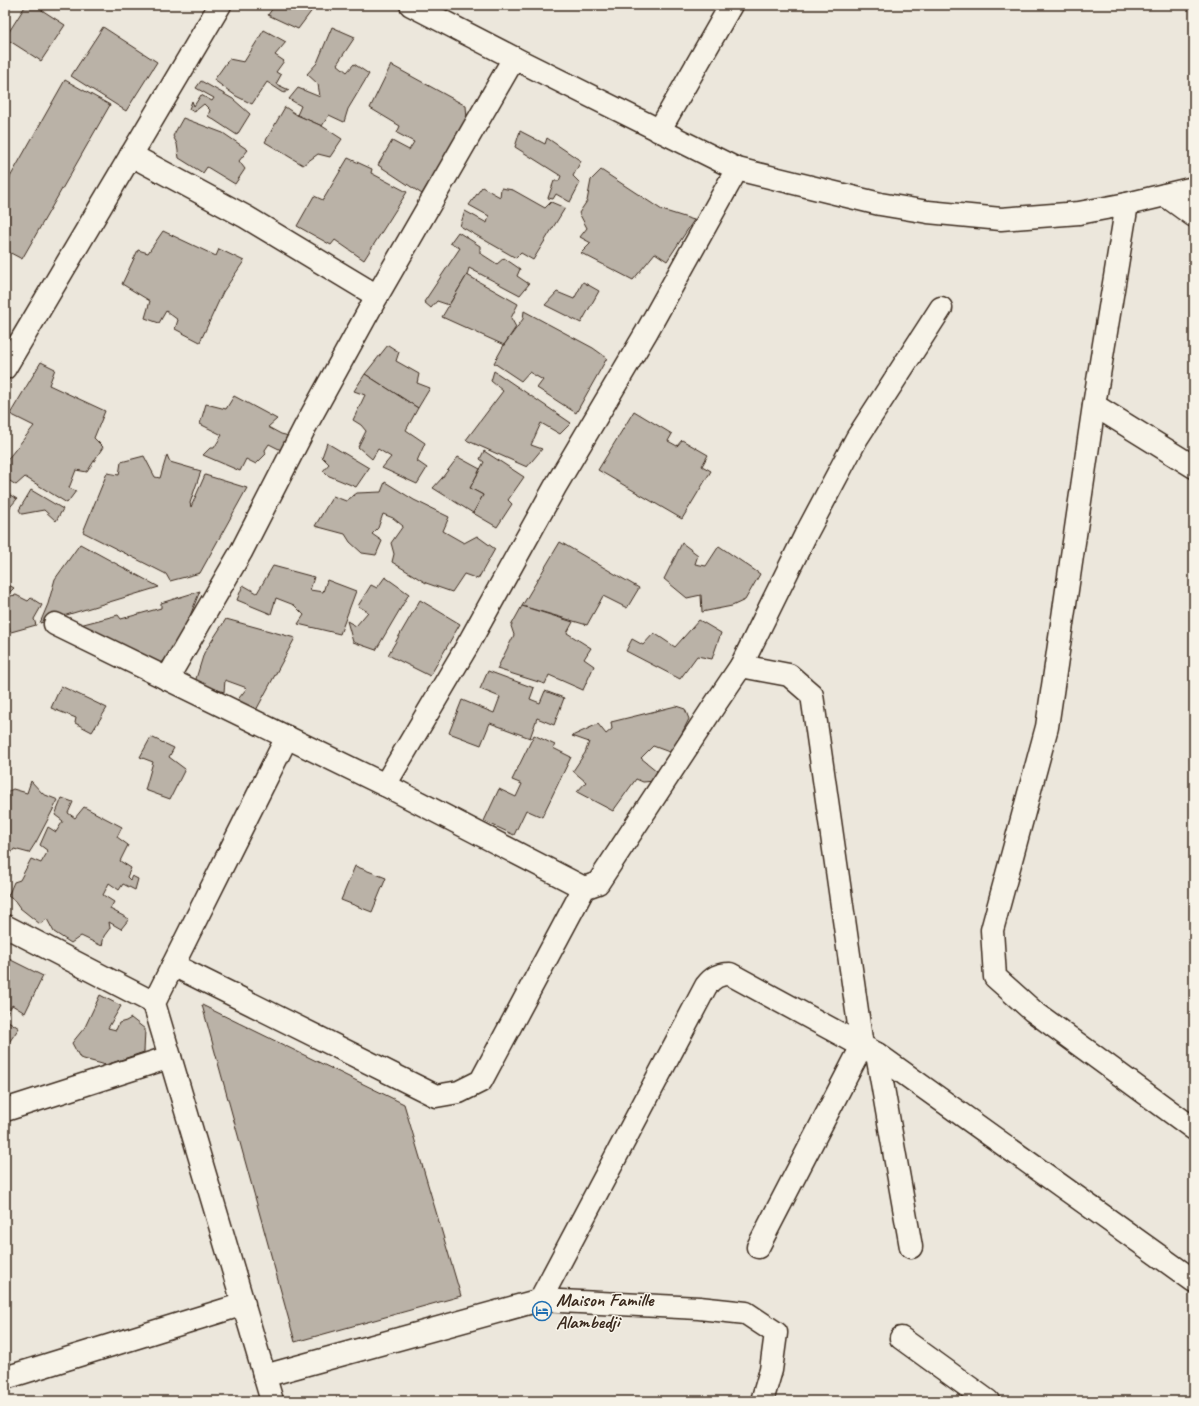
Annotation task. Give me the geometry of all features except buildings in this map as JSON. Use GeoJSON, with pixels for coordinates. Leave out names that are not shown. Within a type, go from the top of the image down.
{"type":"FeatureCollection","features":[{"type":"Feature","properties":{"kind":"street"},"geometry":{"type":"LineString","coordinates":[[5,368],[220,5]]}},
{"type":"Feature","properties":{"kind":"street"},"geometry":{"type":"LineString","coordinates":[[411,5],[737,169],[880,204],[928,212],[1001,219],[1079,213],[1127,204],[1194,188]]}},
{"type":"Feature","properties":{"kind":"street"},"geometry":{"type":"LineString","coordinates":[[659,131],[731,5]]}},
{"type":"Feature","properties":{"kind":"street"},"geometry":{"type":"LineString","coordinates":[[167,679],[241,552],[305,427],[377,296],[514,58]]}},
{"type":"Feature","properties":{"kind":"street"},"geometry":{"type":"LineString","coordinates":[[131,155],[246,217],[377,296]]}},
{"type":"Feature","properties":{"kind":"street"},"geometry":{"type":"LineString","coordinates":[[385,785],[466,648],[555,487],[646,333],[737,169]]}},
{"type":"Feature","properties":{"kind":"street"},"geometry":{"type":"LineString","coordinates":[[1165,195],[1194,216]]}},
{"type":"Feature","properties":{"kind":"street"},"geometry":{"type":"LineString","coordinates":[[1127,204],[1094,405],[1047,727],[992,930],[995,977],[1033,1011],[1194,1129]]}},
{"type":"Feature","properties":{"kind":"street"},"geometry":{"type":"LineString","coordinates":[[173,965],[436,1096],[459,1092],[481,1081],[584,888],[598,883],[741,666],[805,536],[857,438],[941,308]]}},
{"type":"Feature","properties":{"kind":"street"},"geometry":{"type":"LineString","coordinates":[[1094,405],[1194,467]]}},
{"type":"Feature","properties":{"kind":"street"},"geometry":{"type":"LineString","coordinates":[[55,624],[385,785],[584,888]]}},
{"type":"Feature","properties":{"kind":"street"},"geometry":{"type":"LineString","coordinates":[[741,666],[789,675],[812,695],[869,1050],[911,1247]]}},
{"type":"Feature","properties":{"kind":"street"},"geometry":{"type":"LineString","coordinates":[[272,1401],[154,1003],[287,737]]}},
{"type":"Feature","properties":{"kind":"street"},"geometry":{"type":"LineString","coordinates":[[5,926],[154,1003]]}},
{"type":"Feature","properties":{"kind":"street"},"geometry":{"type":"LineString","coordinates":[[540,1300],[706,986],[711,979],[721,974],[730,974],[869,1050],[1194,1281]]}},
{"type":"Feature","properties":{"kind":"street"},"geometry":{"type":"LineString","coordinates":[[758,1247],[869,1050]]}},
{"type":"Feature","properties":{"kind":"street"},"geometry":{"type":"LineString","coordinates":[[5,1110],[170,1057]]}},
{"type":"Feature","properties":{"kind":"street"},"geometry":{"type":"LineString","coordinates":[[264,1376],[540,1300],[699,1308],[746,1313],[776,1333],[771,1370],[762,1401]]}},
{"type":"Feature","properties":{"kind":"street"},"geometry":{"type":"LineString","coordinates":[[5,1378],[244,1304]]}},
{"type":"Feature","properties":{"kind":"street"},"geometry":{"type":"LineString","coordinates":[[901,1338],[988,1401]]}},
{"type":"Feature","properties":{"kind":"place","name":"Maison Famille Alambedji"},"geometry":{"type":"Point","coordinates":[542,1311]}}]}
